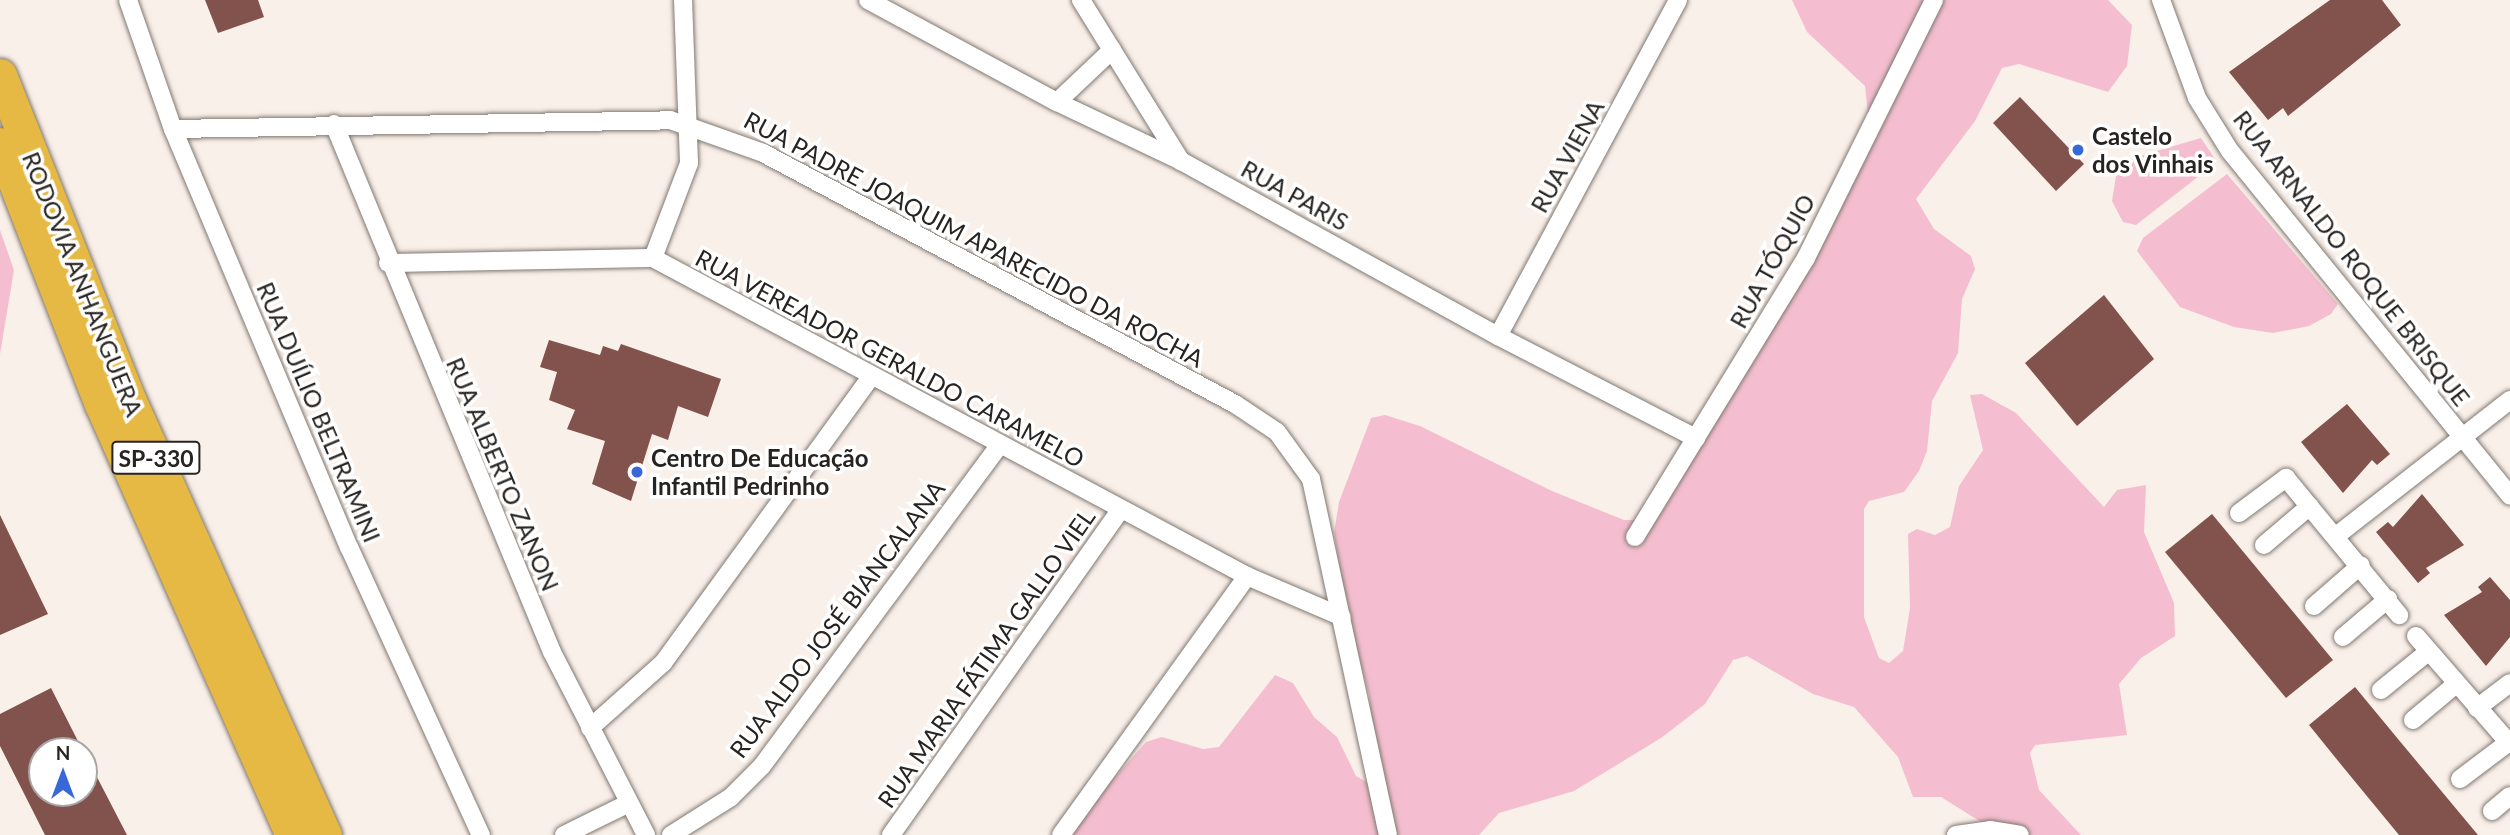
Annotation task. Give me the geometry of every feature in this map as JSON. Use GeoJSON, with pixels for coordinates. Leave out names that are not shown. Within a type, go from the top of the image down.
{"type":"FeatureCollection","features":[{"type":"Feature","properties":{"kind":"highway","name":"RODOVIA ANHANGUERA"},"geometry":{"type":"LineString","coordinates":[[0,75],[130,401],[325,835]]}},
{"type":"Feature","properties":{"kind":"highway","name":"RODOVIA ANHANGUERA"},"geometry":{"type":"LineString","coordinates":[[0,144],[101,404],[292,835]]}},
{"type":"Feature","properties":{"kind":"street","name":"RUA DUÍLIO BELTRAMINI"},"geometry":{"type":"LineString","coordinates":[[128,0],[173,129],[349,547],[481,835]]}},
{"type":"Feature","properties":{"kind":"street"},"geometry":{"type":"LineString","coordinates":[[388,263],[653,258],[688,163],[691,126],[682,0]]}},
{"type":"Feature","properties":{"kind":"street","name":"RUA PARIS"},"geometry":{"type":"LineString","coordinates":[[867,0],[1057,102],[1181,160],[1498,336],[1696,438]]}},
{"type":"Feature","properties":{"kind":"street"},"geometry":{"type":"LineString","coordinates":[[1082,0],[1181,160]]}},
{"type":"Feature","properties":{"kind":"street","name":"RUA VIENA"},"geometry":{"type":"LineString","coordinates":[[1498,336],[1678,0]]}},
{"type":"Feature","properties":{"kind":"street","name":"RUA TÓQUIO"},"geometry":{"type":"LineString","coordinates":[[1635,537],[1805,258],[1934,0]]}},
{"type":"Feature","properties":{"kind":"street","name":"RUA ARNALDO ROQUE BRISQUE"},"geometry":{"type":"LineString","coordinates":[[2161,0],[2197,98],[2230,151],[2510,495]]}},
{"type":"Feature","properties":{"kind":"street"},"geometry":{"type":"LineString","coordinates":[[1057,102],[1112,50]]}},
{"type":"Feature","properties":{"kind":"street","name":"RUA PADRE JOAQUIM APARECIDO DA ROCHA"},"geometry":{"type":"LineString","coordinates":[[173,129],[637,117],[691,126],[763,153],[1235,404],[1277,432],[1311,479],[1388,835]]}},
{"type":"Feature","properties":{"kind":"street","name":"RUA ALBERTO ZANON"},"geometry":{"type":"LineString","coordinates":[[334,124],[388,263],[552,652],[627,804],[646,835]]}},
{"type":"Feature","properties":{"kind":"street","name":"RUA VEREADOR GERALDO CARAMELO"},"geometry":{"type":"LineString","coordinates":[[653,258],[870,378],[1247,576],[1342,617]]}},
{"type":"Feature","properties":{"kind":"street"},"geometry":{"type":"LineString","coordinates":[[590,728],[663,663],[870,378]]}},
{"type":"Feature","properties":{"kind":"street"},"geometry":{"type":"LineString","coordinates":[[2336,536],[2465,439],[2510,400]]}},
{"type":"Feature","properties":{"kind":"street","name":"RUA ALDO JOSÉ BIANCALANA"},"geometry":{"type":"LineString","coordinates":[[671,835],[731,797],[762,766],[999,446]]}},
{"type":"Feature","properties":{"kind":"street"},"geometry":{"type":"LineString","coordinates":[[2239,513],[2286,478],[2361,565],[2399,615]]}},
{"type":"Feature","properties":{"kind":"street"},"geometry":{"type":"LineString","coordinates":[[2264,545],[2310,506]]}},
{"type":"Feature","properties":{"kind":"street","name":"RUA MARIA FÁTIMA GALLO VIEL"},"geometry":{"type":"LineString","coordinates":[[891,835],[1121,509]]}},
{"type":"Feature","properties":{"kind":"street"},"geometry":{"type":"LineString","coordinates":[[2315,606],[2361,565]]}},
{"type":"Feature","properties":{"kind":"street"},"geometry":{"type":"LineString","coordinates":[[1061,835],[1247,576]]}},
{"type":"Feature","properties":{"kind":"street"},"geometry":{"type":"LineString","coordinates":[[2343,637],[2388,598]]}},
{"type":"Feature","properties":{"kind":"street"},"geometry":{"type":"LineString","coordinates":[[2416,636],[2509,743],[2460,779]]}},
{"type":"Feature","properties":{"kind":"street"},"geometry":{"type":"LineString","coordinates":[[2381,690],[2428,652]]}},
{"type":"Feature","properties":{"kind":"street"},"geometry":{"type":"LineString","coordinates":[[2477,708],[2510,683]]}},
{"type":"Feature","properties":{"kind":"street"},"geometry":{"type":"LineString","coordinates":[[2413,720],[2456,684]]}},
{"type":"Feature","properties":{"kind":"street"},"geometry":{"type":"LineString","coordinates":[[2492,811],[2510,796]]}},
{"type":"Feature","properties":{"kind":"street"},"geometry":{"type":"LineString","coordinates":[[564,835],[627,804]]}},
{"type":"Feature","properties":{"kind":"street"},"geometry":{"type":"LineString","coordinates":[[1956,835],[1990,830],[2020,835]]}},
{"type":"Feature","properties":{"kind":"shaded area"},"geometry":{"type":"Polygon","coordinates":[[[1792,0],[2108,0],[2132,25],[2127,66],[2108,92],[2019,64],[2002,68],[1975,121],[1916,199],[1934,229],[1971,256],[1975,269],[1962,299],[1958,353],[1932,401],[1927,451],[1919,471],[1904,492],[1869,501],[1864,509],[1864,617],[1879,658],[1889,663],[1903,651],[1910,608],[1908,534],[1917,529],[1935,535],[1950,527],[1959,486],[1983,450],[1970,395],[1982,394],[2016,413],[2104,507],[2117,490],[2146,485],[2144,532],[2174,603],[2175,636],[2141,658],[2119,684],[2127,735],[2035,745],[2030,753],[2039,790],[2081,835],[2002,835],[1941,797],[1913,797],[1898,757],[1854,707],[1813,694],[1747,656],[1733,660],[1705,704],[1661,738],[1574,791],[1499,813],[1479,835],[1064,835],[1146,742],[1162,737],[1203,749],[1219,747],[1275,675],[1293,683],[1314,717],[1337,737],[1356,776],[1370,784],[1376,763],[1369,695],[1347,613],[1334,533],[1339,502],[1371,418],[1385,415],[1420,426],[1552,491],[1624,520],[1638,520],[1825,224],[1869,123],[1865,86],[1807,32],[1792,0]]]}},
{"type":"Feature","properties":{"kind":"shaded area"},"geometry":{"type":"Polygon","coordinates":[[[2201,138],[2217,162],[2136,225],[2123,222],[2112,201],[2116,176],[2133,158],[2201,138]]]}},
{"type":"Feature","properties":{"kind":"shaded area"},"geometry":{"type":"Polygon","coordinates":[[[2227,174],[2338,304],[2331,314],[2309,326],[2273,333],[2234,327],[2180,307],[2137,251],[2143,238],[2227,174]]]}},
{"type":"Feature","properties":{"kind":"shaded area"},"geometry":{"type":"Polygon","coordinates":[[[0,230],[14,270],[0,354],[0,230]]]}},
{"type":"Feature","properties":{"kind":"building"},"geometry":{"type":"Polygon","coordinates":[[[205,0],[258,0],[264,17],[218,33],[205,0]]]}},
{"type":"Feature","properties":{"kind":"building"},"geometry":{"type":"Polygon","coordinates":[[[2330,0],[2382,0],[2401,25],[2288,116],[2283,108],[2268,120],[2229,72],[2330,0]]]}},
{"type":"Feature","properties":{"kind":"building"},"geometry":{"type":"Polygon","coordinates":[[[2020,97],[2084,164],[2056,191],[1993,123],[2020,97]]]}},
{"type":"Feature","properties":{"kind":"building"},"geometry":{"type":"Polygon","coordinates":[[[2104,295],[2154,359],[2077,426],[2025,363],[2104,295]]]}},
{"type":"Feature","properties":{"kind":"building"},"geometry":{"type":"Polygon","coordinates":[[[549,340],[600,355],[603,346],[618,351],[621,344],[721,379],[708,417],[678,406],[668,440],[652,434],[631,501],[592,484],[605,441],[567,429],[575,410],[549,400],[557,372],[540,367],[549,340]]]}},
{"type":"Feature","properties":{"kind":"building"},"geometry":{"type":"Polygon","coordinates":[[[2347,404],[2390,454],[2377,465],[2372,460],[2343,493],[2301,442],[2347,404]]]}},
{"type":"Feature","properties":{"kind":"building"},"geometry":{"type":"Polygon","coordinates":[[[2422,494],[2464,545],[2426,568],[2430,573],[2418,583],[2376,532],[2388,522],[2393,527],[2422,494]]]}},
{"type":"Feature","properties":{"kind":"building"},"geometry":{"type":"Polygon","coordinates":[[[2212,514],[2333,660],[2286,698],[2165,552],[2212,514]]]}},
{"type":"Feature","properties":{"kind":"building"},"geometry":{"type":"Polygon","coordinates":[[[0,515],[48,614],[0,635],[0,515]]]}},
{"type":"Feature","properties":{"kind":"building"},"geometry":{"type":"Polygon","coordinates":[[[2490,577],[2510,600],[2510,637],[2486,666],[2444,615],[2482,592],[2478,587],[2490,577]]]}},
{"type":"Feature","properties":{"kind":"building"},"geometry":{"type":"Polygon","coordinates":[[[2355,687],[2478,835],[2399,835],[2309,725],[2355,687]]]}},
{"type":"Feature","properties":{"kind":"building"},"geometry":{"type":"Polygon","coordinates":[[[51,688],[76,737],[28,737],[28,801],[0,746],[0,714],[51,688]]]}},
{"type":"Feature","properties":{"kind":"building"},"geometry":{"type":"Polygon","coordinates":[[[98,779],[127,835],[45,835],[31,807],[98,807],[98,779]]]}},
{"type":"Feature","properties":{"kind":"place","name":"Castelo dos Vinhais"},"geometry":{"type":"Point","coordinates":[2078,150]}},
{"type":"Feature","properties":{"kind":"place","name":"Centro De Educação Infantil Pedrinho"},"geometry":{"type":"Point","coordinates":[637,472]}}]}
